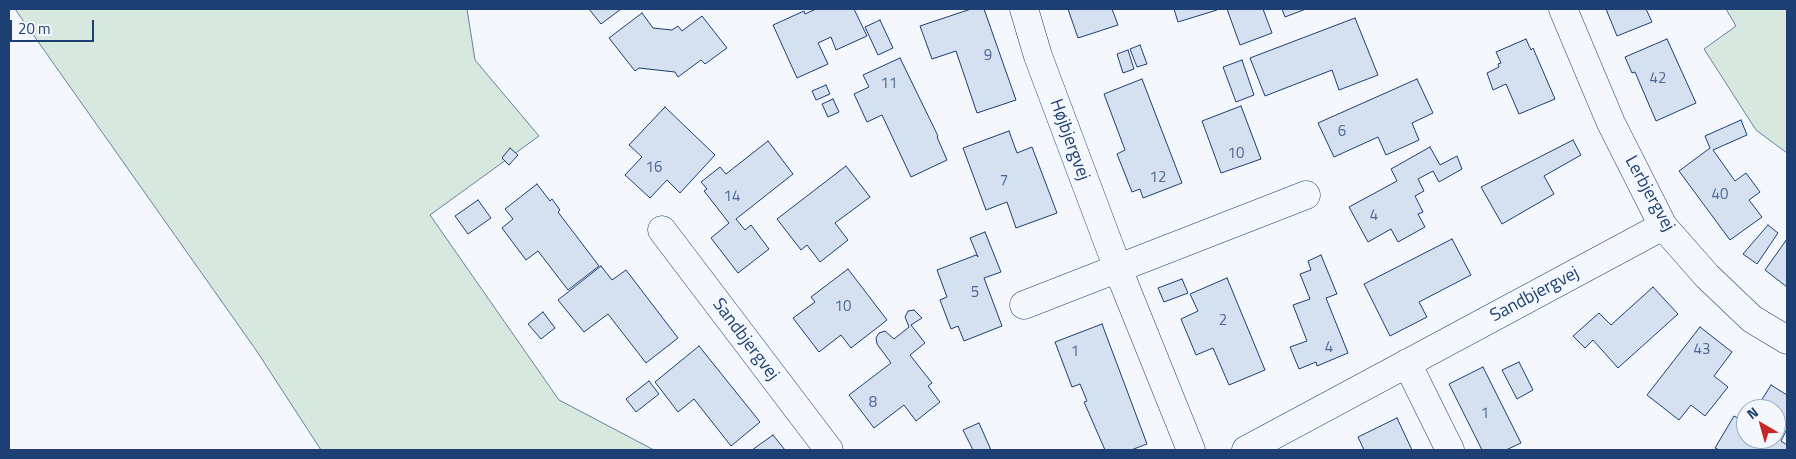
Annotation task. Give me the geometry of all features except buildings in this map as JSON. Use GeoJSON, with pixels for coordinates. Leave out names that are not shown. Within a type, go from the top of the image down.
{"type":"FeatureCollection","features":[{"type":"Feature","properties":{"kind":"street","name":"Højbjergvej"},"geometry":{"type":"LineString","coordinates":[[1024,9],[1038,56],[1118,269],[1191,450]]}},
{"type":"Feature","properties":{"kind":"street","name":"Lerbjergvej"},"geometry":{"type":"LineString","coordinates":[[1563,9],[1611,124],[1663,226],[1707,276],[1752,319],[1787,340]]}},
{"type":"Feature","properties":{"kind":"street"},"geometry":{"type":"LineString","coordinates":[[1024,305],[1306,195]]}},
{"type":"Feature","properties":{"kind":"street","name":"Sandbjergvej"},"geometry":{"type":"LineString","coordinates":[[1246,450],[1663,226]]}},
{"type":"Feature","properties":{"kind":"street","name":"Sandbjergvej"},"geometry":{"type":"LineString","coordinates":[[662,230],[829,450]]}},
{"type":"Feature","properties":{"kind":"street"},"geometry":{"type":"LineString","coordinates":[[1407,363],[1450,450]]}},
{"type":"Feature","properties":{"kind":"shaded area"},"geometry":{"type":"Polygon","coordinates":[[[15,9],[467,9],[475,60],[539,136],[430,215],[559,400],[654,450],[321,450],[256,350],[15,9]]]}},
{"type":"Feature","properties":{"kind":"shaded area"},"geometry":{"type":"Polygon","coordinates":[[[1726,9],[1787,9],[1787,153],[1756,130],[1704,49],[1736,26],[1726,9]]]}}]}
